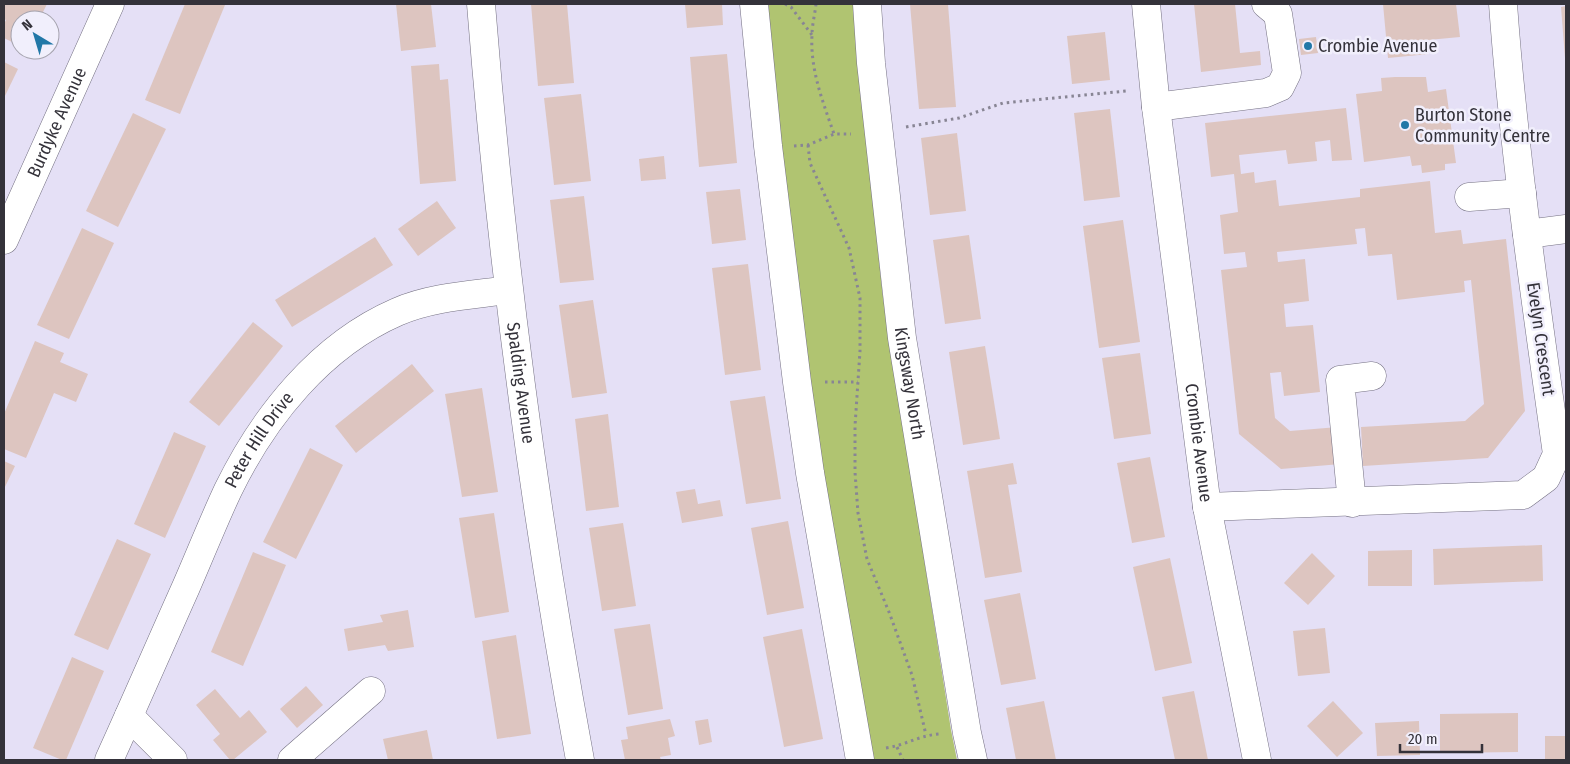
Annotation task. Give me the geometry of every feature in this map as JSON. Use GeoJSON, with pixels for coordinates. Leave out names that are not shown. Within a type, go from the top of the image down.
{"type":"FeatureCollection","features":[{"type":"Feature","properties":{"kind":"street","name":"Burdyke Avenue"},"geometry":{"type":"LineString","coordinates":[[4,240],[110,4]]}},
{"type":"Feature","properties":{"kind":"street","name":"Spalding Avenue"},"geometry":{"type":"LineString","coordinates":[[481,4],[508,290],[531,464],[561,656],[580,760]]}},
{"type":"Feature","properties":{"kind":"street"},"geometry":{"type":"LineString","coordinates":[[754,4],[768,146],[809,464],[859,756]]}},
{"type":"Feature","properties":{"kind":"street","name":"Kingsway North"},"geometry":{"type":"LineString","coordinates":[[867,4],[878,131],[902,338],[973,760]]}},
{"type":"Feature","properties":{"kind":"street","name":"Crombie Avenue"},"geometry":{"type":"LineString","coordinates":[[1146,4],[1207,507],[1257,760]]}},
{"type":"Feature","properties":{"kind":"street"},"geometry":{"type":"LineString","coordinates":[[1156,98],[1266,94],[1280,87],[1287,73],[1278,14],[1266,4]]}},
{"type":"Feature","properties":{"kind":"street","name":"Evelyn Crescent"},"geometry":{"type":"LineString","coordinates":[[1207,507],[1352,503],[1523,495],[1546,478],[1557,454],[1527,234],[1503,4]]}},
{"type":"Feature","properties":{"kind":"street"},"geometry":{"type":"LineString","coordinates":[[1469,198],[1522,192]]}},
{"type":"Feature","properties":{"kind":"street"},"geometry":{"type":"LineString","coordinates":[[1527,234],[1566,230]]}},
{"type":"Feature","properties":{"kind":"street","name":"Peter Hill Drive"},"geometry":{"type":"LineString","coordinates":[[109,760],[229,489],[255,441],[292,392],[313,369],[339,347],[364,329],[398,311],[431,302],[508,290]]}},
{"type":"Feature","properties":{"kind":"street"},"geometry":{"type":"LineString","coordinates":[[1352,503],[1340,380],[1372,376]]}},
{"type":"Feature","properties":{"kind":"street"},"geometry":{"type":"LineString","coordinates":[[292,760],[371,691]]}},
{"type":"Feature","properties":{"kind":"street"},"geometry":{"type":"LineString","coordinates":[[129,716],[173,760]]}},
{"type":"Feature","properties":{"kind":"path"},"geometry":{"type":"LineString","coordinates":[[785,4],[791,7],[812,35]]}},
{"type":"Feature","properties":{"kind":"path"},"geometry":{"type":"LineString","coordinates":[[816,4],[812,35],[814,67],[820,94],[834,134]]}},
{"type":"Feature","properties":{"kind":"path"},"geometry":{"type":"LineString","coordinates":[[768,146],[808,146],[834,134],[856,134],[959,118],[1003,103],[1156,98]]}},
{"type":"Feature","properties":{"kind":"path"},"geometry":{"type":"LineString","coordinates":[[808,146],[810,163],[849,248],[860,298],[860,351],[855,426],[855,472],[858,513],[867,559],[912,675],[926,735]]}},
{"type":"Feature","properties":{"kind":"path"},"geometry":{"type":"LineString","coordinates":[[859,756],[897,746],[926,735],[967,733]]}},
{"type":"Feature","properties":{"kind":"path"},"geometry":{"type":"LineString","coordinates":[[897,746],[903,760]]}},
{"type":"Feature","properties":{"kind":"green space"},"geometry":{"type":"Polygon","coordinates":[[[766,4],[855,4],[858,64],[883,297],[957,760],[871,760],[816,455],[766,4]]]}},
{"type":"Feature","properties":{"kind":"building"},"geometry":{"type":"Polygon","coordinates":[[[4,4],[47,4],[44,10],[10,10],[10,41],[4,38],[4,24],[6,20],[4,19],[4,4]]]}},
{"type":"Feature","properties":{"kind":"building"},"geometry":{"type":"Polygon","coordinates":[[[185,4],[225,5],[180,114],[145,100],[185,4]]]}},
{"type":"Feature","properties":{"kind":"building"},"geometry":{"type":"Polygon","coordinates":[[[396,4],[431,4],[436,47],[401,51],[396,4]]]}},
{"type":"Feature","properties":{"kind":"building"},"geometry":{"type":"Polygon","coordinates":[[[531,4],[567,4],[574,83],[538,86],[531,4]]]}},
{"type":"Feature","properties":{"kind":"building"},"geometry":{"type":"Polygon","coordinates":[[[685,4],[722,4],[723,25],[687,28],[685,4]]]}},
{"type":"Feature","properties":{"kind":"building"},"geometry":{"type":"Polygon","coordinates":[[[910,4],[948,4],[956,107],[919,109],[910,4]]]}},
{"type":"Feature","properties":{"kind":"building"},"geometry":{"type":"Polygon","coordinates":[[[1194,4],[1235,4],[1240,53],[1260,51],[1261,65],[1201,72],[1194,4]]]}},
{"type":"Feature","properties":{"kind":"building"},"geometry":{"type":"Polygon","coordinates":[[[1383,4],[1456,4],[1460,37],[1428,40],[1429,54],[1388,58],[1383,4]]]}},
{"type":"Feature","properties":{"kind":"building"},"geometry":{"type":"Polygon","coordinates":[[[1566,6],[1566,58],[1565,58],[1561,7],[1566,6]]]}},
{"type":"Feature","properties":{"kind":"building"},"geometry":{"type":"Polygon","coordinates":[[[1105,32],[1110,80],[1072,84],[1067,36],[1105,32]]]}},
{"type":"Feature","properties":{"kind":"building","name":"Crombie Avenue"},"geometry":{"type":"Polygon","coordinates":[[[1316,37],[1318,53],[1301,55],[1299,39],[1316,37]]]}},
{"type":"Feature","properties":{"kind":"building"},"geometry":{"type":"Polygon","coordinates":[[[727,54],[737,163],[699,167],[690,57],[727,54]]]}},
{"type":"Feature","properties":{"kind":"building"},"geometry":{"type":"Polygon","coordinates":[[[4,62],[18,69],[4,98],[4,62]]]}},
{"type":"Feature","properties":{"kind":"building"},"geometry":{"type":"Polygon","coordinates":[[[439,64],[440,80],[448,79],[456,181],[420,184],[411,66],[439,64]]]}},
{"type":"Feature","properties":{"kind":"building","name":"Burton Stone Community Centre"},"geometry":{"type":"Polygon","coordinates":[[[1426,77],[1428,92],[1446,89],[1456,163],[1445,164],[1445,170],[1422,173],[1421,165],[1412,166],[1410,156],[1364,162],[1356,94],[1382,91],[1381,78],[1426,77]]]}},
{"type":"Feature","properties":{"kind":"building"},"geometry":{"type":"Polygon","coordinates":[[[581,94],[591,181],[554,185],[544,98],[581,94]]]}},
{"type":"Feature","properties":{"kind":"building"},"geometry":{"type":"Polygon","coordinates":[[[1346,108],[1352,160],[1332,161],[1330,140],[1315,142],[1317,161],[1288,164],[1286,150],[1239,155],[1241,174],[1254,172],[1255,183],[1276,180],[1279,206],[1360,197],[1360,189],[1430,181],[1435,233],[1461,230],[1463,244],[1506,239],[1525,411],[1488,458],[1363,466],[1361,427],[1465,421],[1484,404],[1471,280],[1464,281],[1465,292],[1397,300],[1392,254],[1368,256],[1365,228],[1355,229],[1357,244],[1277,252],[1278,262],[1305,259],[1309,301],[1284,304],[1286,327],[1313,325],[1320,392],[1284,396],[1281,372],[1270,373],[1275,418],[1290,431],[1338,427],[1341,464],[1281,469],[1239,434],[1221,270],[1247,267],[1245,252],[1224,254],[1220,215],[1238,212],[1234,174],[1211,177],[1205,123],[1346,108]]]}},
{"type":"Feature","properties":{"kind":"building"},"geometry":{"type":"Polygon","coordinates":[[[1110,109],[1120,197],[1084,201],[1074,113],[1110,109]]]}},
{"type":"Feature","properties":{"kind":"building"},"geometry":{"type":"Polygon","coordinates":[[[133,113],[166,129],[118,227],[86,211],[133,113]]]}},
{"type":"Feature","properties":{"kind":"building"},"geometry":{"type":"Polygon","coordinates":[[[957,133],[966,211],[930,215],[921,138],[957,133]]]}},
{"type":"Feature","properties":{"kind":"building"},"geometry":{"type":"Polygon","coordinates":[[[664,156],[666,179],[641,181],[639,159],[664,156]]]}},
{"type":"Feature","properties":{"kind":"building"},"geometry":{"type":"Polygon","coordinates":[[[740,189],[746,240],[712,244],[706,192],[740,189]]]}},
{"type":"Feature","properties":{"kind":"building"},"geometry":{"type":"Polygon","coordinates":[[[584,196],[594,280],[560,283],[550,200],[584,196]]]}},
{"type":"Feature","properties":{"kind":"building"},"geometry":{"type":"Polygon","coordinates":[[[437,201],[456,228],[418,256],[398,229],[437,201]]]}},
{"type":"Feature","properties":{"kind":"building"},"geometry":{"type":"Polygon","coordinates":[[[1123,220],[1140,342],[1099,348],[1083,226],[1123,220]]]}},
{"type":"Feature","properties":{"kind":"building"},"geometry":{"type":"Polygon","coordinates":[[[82,228],[114,243],[69,339],[37,325],[82,228]]]}},
{"type":"Feature","properties":{"kind":"building"},"geometry":{"type":"Polygon","coordinates":[[[969,235],[981,319],[945,324],[933,240],[969,235]]]}},
{"type":"Feature","properties":{"kind":"building"},"geometry":{"type":"Polygon","coordinates":[[[375,237],[393,265],[292,327],[275,300],[375,237]]]}},
{"type":"Feature","properties":{"kind":"building"},"geometry":{"type":"Polygon","coordinates":[[[748,264],[761,370],[725,375],[712,268],[748,264]]]}},
{"type":"Feature","properties":{"kind":"building"},"geometry":{"type":"Polygon","coordinates":[[[593,300],[607,393],[572,398],[559,305],[593,300]]]}},
{"type":"Feature","properties":{"kind":"building"},"geometry":{"type":"Polygon","coordinates":[[[253,322],[283,346],[219,426],[189,402],[253,322]]]}},
{"type":"Feature","properties":{"kind":"building"},"geometry":{"type":"Polygon","coordinates":[[[35,341],[64,353],[60,362],[88,374],[76,402],[54,393],[26,458],[4,449],[4,414],[35,341]]]}},
{"type":"Feature","properties":{"kind":"building"},"geometry":{"type":"Polygon","coordinates":[[[985,346],[1000,439],[963,445],[949,352],[985,346]]]}},
{"type":"Feature","properties":{"kind":"building"},"geometry":{"type":"Polygon","coordinates":[[[1140,353],[1151,434],[1114,439],[1102,358],[1140,353]]]}},
{"type":"Feature","properties":{"kind":"building"},"geometry":{"type":"Polygon","coordinates":[[[412,364],[434,391],[356,453],[335,426],[412,364]]]}},
{"type":"Feature","properties":{"kind":"building"},"geometry":{"type":"Polygon","coordinates":[[[482,388],[498,492],[462,497],[445,394],[482,388]]]}},
{"type":"Feature","properties":{"kind":"building"},"geometry":{"type":"Polygon","coordinates":[[[765,396],[781,499],[746,504],[730,401],[765,396]]]}},
{"type":"Feature","properties":{"kind":"building"},"geometry":{"type":"Polygon","coordinates":[[[608,414],[619,507],[586,511],[575,419],[608,414]]]}},
{"type":"Feature","properties":{"kind":"building"},"geometry":{"type":"Polygon","coordinates":[[[174,432],[206,446],[165,538],[134,524],[174,432]]]}},
{"type":"Feature","properties":{"kind":"building"},"geometry":{"type":"Polygon","coordinates":[[[310,448],[343,465],[296,559],[263,542],[310,448]]]}},
{"type":"Feature","properties":{"kind":"building"},"geometry":{"type":"Polygon","coordinates":[[[1150,457],[1165,537],[1132,543],[1117,463],[1150,457]]]}},
{"type":"Feature","properties":{"kind":"building"},"geometry":{"type":"Polygon","coordinates":[[[4,461],[15,466],[4,489],[4,461]]]}},
{"type":"Feature","properties":{"kind":"building"},"geometry":{"type":"Polygon","coordinates":[[[1013,463],[1017,484],[1008,485],[1022,572],[985,578],[967,471],[1013,463]]]}},
{"type":"Feature","properties":{"kind":"building"},"geometry":{"type":"Polygon","coordinates":[[[695,489],[698,504],[720,500],[723,516],[682,523],[676,492],[695,489]]]}},
{"type":"Feature","properties":{"kind":"building"},"geometry":{"type":"Polygon","coordinates":[[[494,513],[509,612],[475,618],[459,518],[494,513]]]}},
{"type":"Feature","properties":{"kind":"building"},"geometry":{"type":"Polygon","coordinates":[[[788,521],[804,608],[767,615],[751,528],[788,521]]]}},
{"type":"Feature","properties":{"kind":"building"},"geometry":{"type":"Polygon","coordinates":[[[623,523],[636,606],[602,611],[589,528],[623,523]]]}},
{"type":"Feature","properties":{"kind":"building"},"geometry":{"type":"Polygon","coordinates":[[[117,539],[151,554],[108,650],[74,635],[117,539]]]}},
{"type":"Feature","properties":{"kind":"building"},"geometry":{"type":"Polygon","coordinates":[[[1542,545],[1543,581],[1434,585],[1433,549],[1542,545]]]}},
{"type":"Feature","properties":{"kind":"building"},"geometry":{"type":"Polygon","coordinates":[[[1412,550],[1412,586],[1368,586],[1368,551],[1412,550]]]}},
{"type":"Feature","properties":{"kind":"building"},"geometry":{"type":"Polygon","coordinates":[[[253,552],[286,565],[243,666],[211,652],[253,552]]]}},
{"type":"Feature","properties":{"kind":"building"},"geometry":{"type":"Polygon","coordinates":[[[1312,553],[1335,576],[1308,605],[1284,583],[1312,553]]]}},
{"type":"Feature","properties":{"kind":"building"},"geometry":{"type":"Polygon","coordinates":[[[1170,558],[1192,663],[1155,671],[1133,567],[1170,558]]]}},
{"type":"Feature","properties":{"kind":"building"},"geometry":{"type":"Polygon","coordinates":[[[1020,593],[1036,679],[1001,685],[984,600],[1020,593]]]}},
{"type":"Feature","properties":{"kind":"building"},"geometry":{"type":"Polygon","coordinates":[[[408,610],[414,647],[388,651],[385,645],[348,651],[344,629],[383,622],[380,615],[408,610]]]}},
{"type":"Feature","properties":{"kind":"building"},"geometry":{"type":"Polygon","coordinates":[[[650,624],[663,709],[628,715],[614,629],[650,624]]]}},
{"type":"Feature","properties":{"kind":"building"},"geometry":{"type":"Polygon","coordinates":[[[1325,628],[1330,673],[1298,676],[1293,631],[1325,628]]]}},
{"type":"Feature","properties":{"kind":"building"},"geometry":{"type":"Polygon","coordinates":[[[802,629],[823,739],[784,747],[763,637],[802,629]]]}},
{"type":"Feature","properties":{"kind":"building"},"geometry":{"type":"Polygon","coordinates":[[[516,635],[531,734],[497,739],[482,641],[516,635]]]}},
{"type":"Feature","properties":{"kind":"building"},"geometry":{"type":"Polygon","coordinates":[[[72,657],[104,671],[66,760],[62,760],[33,748],[72,657]]]}},
{"type":"Feature","properties":{"kind":"building"},"geometry":{"type":"Polygon","coordinates":[[[306,686],[323,705],[297,728],[280,709],[306,686]]]}},
{"type":"Feature","properties":{"kind":"building"},"geometry":{"type":"Polygon","coordinates":[[[215,689],[240,718],[249,710],[267,732],[233,760],[230,760],[213,740],[220,734],[196,705],[215,689]]]}},
{"type":"Feature","properties":{"kind":"building"},"geometry":{"type":"Polygon","coordinates":[[[1194,691],[1208,760],[1175,760],[1162,697],[1194,691]]]}},
{"type":"Feature","properties":{"kind":"building"},"geometry":{"type":"Polygon","coordinates":[[[1044,701],[1056,760],[1016,760],[1006,708],[1044,701]]]}},
{"type":"Feature","properties":{"kind":"building"},"geometry":{"type":"Polygon","coordinates":[[[1333,701],[1363,733],[1337,757],[1307,726],[1333,701]]]}},
{"type":"Feature","properties":{"kind":"building"},"geometry":{"type":"Polygon","coordinates":[[[1518,713],[1518,752],[1440,753],[1440,714],[1518,713]]]}},
{"type":"Feature","properties":{"kind":"building"},"geometry":{"type":"Polygon","coordinates":[[[670,719],[675,736],[668,738],[671,755],[660,757],[661,760],[625,760],[621,740],[628,739],[626,727],[670,719]]]}},
{"type":"Feature","properties":{"kind":"building"},"geometry":{"type":"Polygon","coordinates":[[[708,719],[712,742],[699,745],[695,721],[708,719]]]}},
{"type":"Feature","properties":{"kind":"building"},"geometry":{"type":"Polygon","coordinates":[[[1419,721],[1420,755],[1377,756],[1375,723],[1419,721]]]}},
{"type":"Feature","properties":{"kind":"building"},"geometry":{"type":"Polygon","coordinates":[[[427,730],[433,760],[388,760],[383,739],[427,730]]]}},
{"type":"Feature","properties":{"kind":"building"},"geometry":{"type":"Polygon","coordinates":[[[1545,736],[1566,736],[1566,760],[1545,760],[1545,736]]]}},
{"type":"Feature","properties":{"kind":"place","name":"Crombie Avenue"},"geometry":{"type":"Point","coordinates":[1308,46]}},
{"type":"Feature","properties":{"kind":"place","name":"Burton Stone Community Centre"},"geometry":{"type":"Point","coordinates":[1405,125]}}]}
